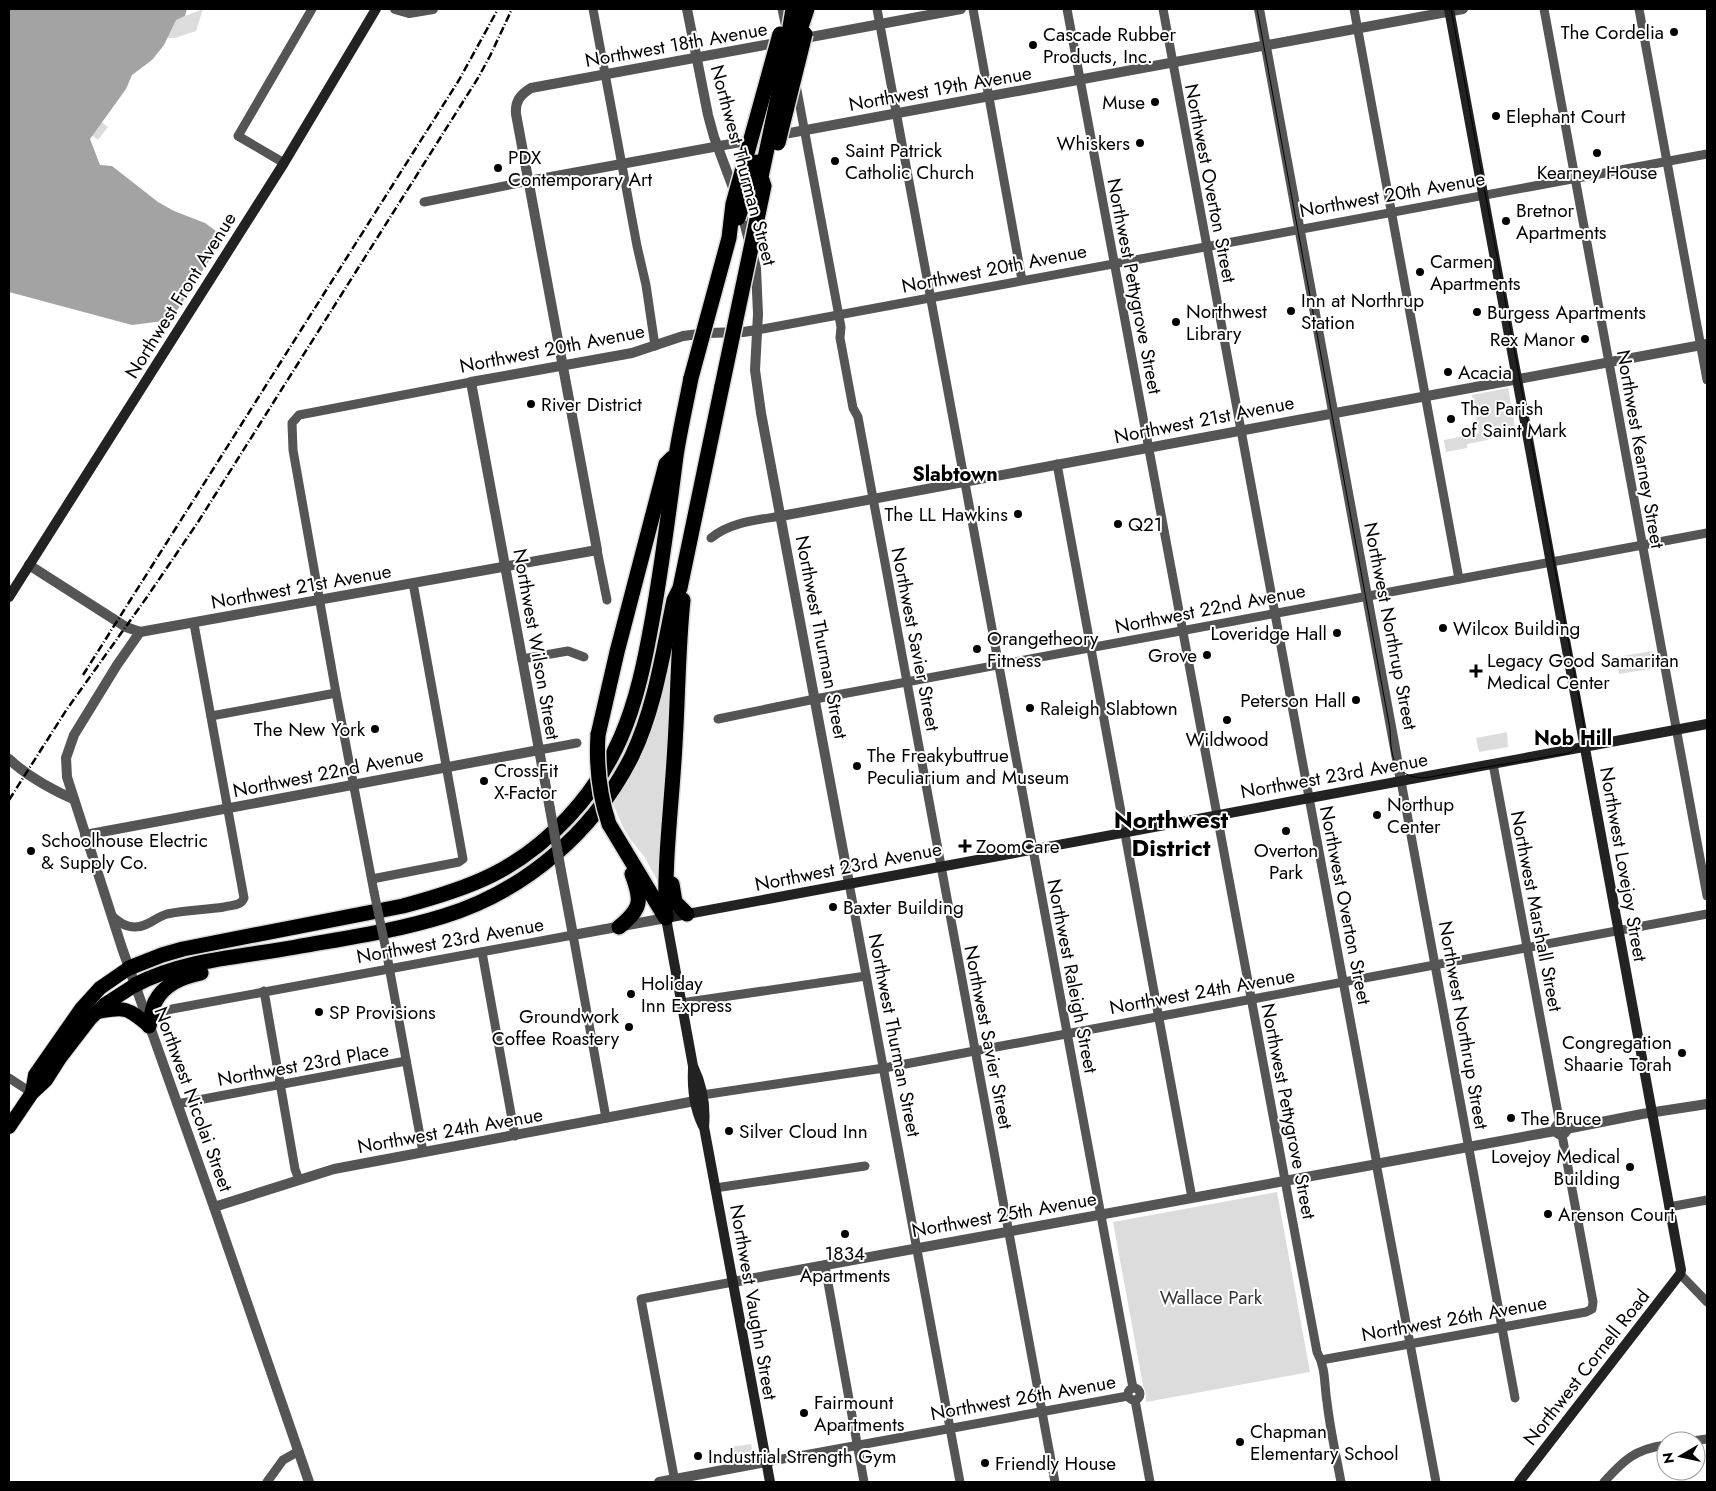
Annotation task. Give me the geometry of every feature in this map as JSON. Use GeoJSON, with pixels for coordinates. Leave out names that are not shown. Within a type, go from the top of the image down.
{"type":"FeatureCollection","features":[{"type":"Feature","properties":{"kind":"highway"},"geometry":{"type":"LineString","coordinates":[[729,238],[733,204],[787,9]]}},
{"type":"Feature","properties":{"kind":"highway"},"geometry":{"type":"LineString","coordinates":[[764,186],[761,177],[779,92],[793,9]]}},
{"type":"Feature","properties":{"kind":"highway"},"geometry":{"type":"LineString","coordinates":[[32,1093],[35,1075],[81,1009],[100,988],[129,968],[155,957],[183,949],[403,906],[437,896],[493,875],[525,855],[560,825],[585,798],[605,768],[620,739],[637,692],[657,591],[677,453],[691,378],[729,238],[742,208],[807,9]]}},
{"type":"Feature","properties":{"kind":"highway"},"geometry":{"type":"LineString","coordinates":[[9,1127],[32,1093],[46,1080],[60,1058],[97,1012],[115,997],[135,985],[175,968],[410,926],[446,916],[503,891],[524,878],[553,857],[583,828],[602,805],[632,756],[649,710],[674,600],[680,588],[764,186],[770,178],[813,9]]}},
{"type":"Feature","properties":{"kind":"highway"},"geometry":{"type":"LineString","coordinates":[[666,918],[609,824],[599,784],[597,762],[598,735],[637,572],[666,464],[677,453]]}},
{"type":"Feature","properties":{"kind":"highway"},"geometry":{"type":"LineString","coordinates":[[666,918],[679,641],[683,598],[680,588]]}},
{"type":"Feature","properties":{"kind":"highway"},"geometry":{"type":"LineString","coordinates":[[671,803],[673,838],[672,892],[675,902],[687,914]]}},
{"type":"Feature","properties":{"kind":"highway"},"geometry":{"type":"LineString","coordinates":[[619,927],[633,915],[639,900],[639,893],[620,842]]}},
{"type":"Feature","properties":{"kind":"highway"},"geometry":{"type":"LineString","coordinates":[[97,1012],[117,1008],[129,1010],[148,1026],[154,1004],[172,982],[190,975],[242,964],[259,954]]}},
{"type":"Feature","properties":{"kind":"main road","name":"Northwest Front Avenue"},"geometry":{"type":"LineString","coordinates":[[9,597],[284,163],[376,9]]}},
{"type":"Feature","properties":{"kind":"main road","name":"Northwest Lovejoy Street"},"geometry":{"type":"LineString","coordinates":[[1449,10],[1680,1264],[1680,1274]]}},
{"type":"Feature","properties":{"kind":"main road","name":"Northwest 23rd Avenue"},"geometry":{"type":"LineString","coordinates":[[666,918],[1707,724]]}},
{"type":"Feature","properties":{"kind":"main road","name":"Northwest Vaughn Street"},"geometry":{"type":"LineString","coordinates":[[666,918],[693,1066],[692,1084],[705,1114],[704,1127],[770,1482]]}},
{"type":"Feature","properties":{"kind":"main road","name":"Northwest Cornell Road"},"geometry":{"type":"LineString","coordinates":[[1519,1482],[1680,1274]]}},
{"type":"Feature","properties":{"kind":"street"},"geometry":{"type":"LineString","coordinates":[[284,163],[238,136],[312,9]]}},
{"type":"Feature","properties":{"kind":"street"},"geometry":{"type":"LineString","coordinates":[[395,9],[408,13],[433,9]]}},
{"type":"Feature","properties":{"kind":"street"},"geometry":{"type":"LineString","coordinates":[[593,9],[636,246],[646,285],[655,346]]}},
{"type":"Feature","properties":{"kind":"street","name":"Northwest Thurman Street"},"geometry":{"type":"LineString","coordinates":[[687,9],[708,115],[734,190],[754,260],[758,291],[756,378],[960,1482]]}},
{"type":"Feature","properties":{"kind":"street","name":"Northwest Savier Street"},"geometry":{"type":"LineString","coordinates":[[782,9],[839,315],[840,338],[853,408],[858,417],[908,682],[1055,1482]]}},
{"type":"Feature","properties":{"kind":"street","name":"Northwest Raleigh Street"},"geometry":{"type":"LineString","coordinates":[[877,9],[1068,1034],[1132,1395],[1150,1482]]}},
{"type":"Feature","properties":{"kind":"street","name":"Northwest 18th Avenue"},"geometry":{"type":"LineString","coordinates":[[529,181],[516,114],[516,104],[519,98],[531,88],[961,9]]}},
{"type":"Feature","properties":{"kind":"street"},"geometry":{"type":"LineString","coordinates":[[973,9],[1022,280]]}},
{"type":"Feature","properties":{"kind":"street","name":"Northwest Pettygrove Street"},"geometry":{"type":"LineString","coordinates":[[1067,9],[1317,1352],[1321,1360],[1326,1401],[1341,1482]]}},
{"type":"Feature","properties":{"kind":"street","name":"Northwest Overton Street"},"geometry":{"type":"LineString","coordinates":[[1163,9],[1436,1482]]}},
{"type":"Feature","properties":{"kind":"street","name":"Northwest Northrup Street"},"geometry":{"type":"LineString","coordinates":[[1259,9],[1516,1398]]}},
{"type":"Feature","properties":{"kind":"street"},"geometry":{"type":"LineString","coordinates":[[1354,9],[1459,579]]}},
{"type":"Feature","properties":{"kind":"street","name":"Northwest 19th Avenue"},"geometry":{"type":"LineString","coordinates":[[424,202],[529,181],[1357,29],[1449,10],[1463,9]]}},
{"type":"Feature","properties":{"kind":"street","name":"Northwest Kearney Street"},"geometry":{"type":"LineString","coordinates":[[1544,9],[1707,896]]}},
{"type":"Feature","properties":{"kind":"street"},"geometry":{"type":"LineString","coordinates":[[1639,9],[1704,344],[1707,380]]}},
{"type":"Feature","properties":{"kind":"street","name":"Northwest 20th Avenue"},"geometry":{"type":"LineString","coordinates":[[320,601],[293,450],[292,423],[299,414],[637,352],[683,336],[757,330],[1391,211],[1707,154]]}},
{"type":"Feature","properties":{"kind":"street"},"geometry":{"type":"LineString","coordinates":[[529,181],[607,600]]}},
{"type":"Feature","properties":{"kind":"street","name":"Northwest 21st Avenue"},"geometry":{"type":"LineString","coordinates":[[711,538],[724,530],[742,523],[1704,344]]}},
{"type":"Feature","properties":{"kind":"street","name":"Northwest Wilson Street"},"geometry":{"type":"LineString","coordinates":[[471,382],[606,1118]]}},
{"type":"Feature","properties":{"kind":"street"},"geometry":{"type":"LineString","coordinates":[[1057,464],[1192,1198]]}},
{"type":"Feature","properties":{"kind":"street","name":"Northwest 22nd Avenue"},"geometry":{"type":"LineString","coordinates":[[718,719],[815,699],[1707,533]]}},
{"type":"Feature","properties":{"kind":"street","name":"Northwest 21st Avenue"},"geometry":{"type":"LineString","coordinates":[[140,632],[194,624],[597,550]]}},
{"type":"Feature","properties":{"kind":"street"},"geometry":{"type":"LineString","coordinates":[[29,565],[126,627],[140,632]]}},
{"type":"Feature","properties":{"kind":"street"},"geometry":{"type":"LineString","coordinates":[[372,879],[460,862],[463,858],[413,583]]}},
{"type":"Feature","properties":{"kind":"street"},"geometry":{"type":"LineString","coordinates":[[320,601],[423,1152]]}},
{"type":"Feature","properties":{"kind":"street"},"geometry":{"type":"LineString","coordinates":[[112,916],[128,927],[138,927],[166,914],[237,904],[242,901],[244,894],[194,624]]}},
{"type":"Feature","properties":{"kind":"street","name":"Northwest Nicolai Street"},"geometry":{"type":"LineString","coordinates":[[140,632],[107,681],[71,741],[66,758],[66,770],[73,799],[148,1026],[214,1207],[309,1482]]}},
{"type":"Feature","properties":{"kind":"street"},"geometry":{"type":"LineString","coordinates":[[522,659],[568,651],[584,656]]}},
{"type":"Feature","properties":{"kind":"street"},"geometry":{"type":"LineString","coordinates":[[211,716],[336,693]]}},
{"type":"Feature","properties":{"kind":"street","name":"Northwest 22nd Avenue"},"geometry":{"type":"LineString","coordinates":[[85,835],[577,744]]}},
{"type":"Feature","properties":{"kind":"street"},"geometry":{"type":"LineString","coordinates":[[9,759],[16,766],[56,791],[73,799]]}},
{"type":"Feature","properties":{"kind":"street","name":"Northwest Marshall Street"},"geometry":{"type":"LineString","coordinates":[[1493,764],[1593,1302],[1592,1309]]}},
{"type":"Feature","properties":{"kind":"street","name":"Northwest 24th Avenue"},"geometry":{"type":"LineString","coordinates":[[214,1207],[334,1169],[515,1136],[699,1098],[884,1068],[1707,914]]}},
{"type":"Feature","properties":{"kind":"street","name":"Northwest 23rd Avenue"},"geometry":{"type":"LineString","coordinates":[[148,1026],[157,1014],[165,1010],[666,918]]}},
{"type":"Feature","properties":{"kind":"street"},"geometry":{"type":"LineString","coordinates":[[482,952],[515,1136]]}},
{"type":"Feature","properties":{"kind":"street"},"geometry":{"type":"LineString","coordinates":[[681,1003],[866,976]]}},
{"type":"Feature","properties":{"kind":"street"},"geometry":{"type":"LineString","coordinates":[[264,992],[295,1169],[299,1180]]}},
{"type":"Feature","properties":{"kind":"street","name":"Northwest 23rd Place"},"geometry":{"type":"LineString","coordinates":[[177,1104],[406,1061]]}},
{"type":"Feature","properties":{"kind":"street"},"geometry":{"type":"LineString","coordinates":[[9,1078],[32,1093]]}},
{"type":"Feature","properties":{"kind":"street","name":"Northwest 25th Avenue"},"geometry":{"type":"LineString","coordinates":[[675,1481],[642,1299],[1469,1146],[1707,1104]]}},
{"type":"Feature","properties":{"kind":"street"},"geometry":{"type":"LineString","coordinates":[[715,1188],[865,1166]]}},
{"type":"Feature","properties":{"kind":"street"},"geometry":{"type":"LineString","coordinates":[[1669,1207],[1707,1200]]}},
{"type":"Feature","properties":{"kind":"street"},"geometry":{"type":"LineString","coordinates":[[825,1266],[864,1482]]}},
{"type":"Feature","properties":{"kind":"street"},"geometry":{"type":"LineString","coordinates":[[1680,1274],[1707,1302]]}},
{"type":"Feature","properties":{"kind":"street","name":"Northwest 26th Avenue"},"geometry":{"type":"LineString","coordinates":[[1321,1360],[1592,1309]]}},
{"type":"Feature","properties":{"kind":"street","name":"Northwest 26th Avenue"},"geometry":{"type":"LineString","coordinates":[[659,1482],[675,1481],[766,1462],[1132,1395]]}},
{"type":"Feature","properties":{"kind":"street"},"geometry":{"type":"LineString","coordinates":[[1604,1482],[1632,1455],[1656,1447]]}},
{"type":"Feature","properties":{"kind":"street"},"geometry":{"type":"LineString","coordinates":[[267,1482],[283,1460],[299,1451]]}},
{"type":"Feature","properties":{"kind":"green space"},"geometry":{"type":"Polygon","coordinates":[[[203,9],[196,31],[175,38],[166,38],[90,113],[108,127],[98,140],[60,111],[175,20],[203,9]]]}},
{"type":"Feature","properties":{"kind":"green space"},"geometry":{"type":"Polygon","coordinates":[[[1508,388],[1516,432],[1508,433],[1507,429],[1487,433],[1488,440],[1467,444],[1467,448],[1446,452],[1444,440],[1479,433],[1472,395],[1508,388]]]}},
{"type":"Feature","properties":{"kind":"green space"},"geometry":{"type":"Polygon","coordinates":[[[1653,651],[1656,668],[1619,674],[1616,657],[1653,651]]]}},
{"type":"Feature","properties":{"kind":"green space"},"geometry":{"type":"Polygon","coordinates":[[[670,664],[662,889],[644,856],[623,827],[613,804],[639,761],[655,722],[670,664]]]}},
{"type":"Feature","properties":{"kind":"green space"},"geometry":{"type":"Polygon","coordinates":[[[1507,732],[1508,747],[1479,752],[1476,738],[1507,732]]]}},
{"type":"Feature","properties":{"kind":"green space","name":"Wallace Park"},"geometry":{"type":"Polygon","coordinates":[[[1277,1192],[1310,1372],[1146,1402],[1113,1222],[1277,1192]]]}},
{"type":"Feature","properties":{"kind":"green space"},"geometry":{"type":"Polygon","coordinates":[[[751,1444],[753,1453],[733,1457],[731,1447],[751,1444]]]}},
{"type":"Feature","properties":{"kind":"shaded area"},"geometry":{"type":"Polygon","coordinates":[[[9,9],[187,9],[185,16],[176,20],[164,45],[152,60],[132,75],[126,89],[90,139],[100,165],[112,166],[158,202],[174,211],[205,223],[224,237],[171,320],[132,325],[9,292],[9,9]]]}},
{"type":"Feature","properties":{"kind":"tram line"},"geometry":{"type":"LineString","coordinates":[[1257,9],[1390,729],[1391,747],[1395,763],[1399,769],[1413,777],[1424,778],[1569,753],[1580,744],[1585,731],[1451,9]]}},
{"type":"Feature","properties":{"kind":"railway"},"geometry":{"type":"LineString","coordinates":[[83,675],[459,80],[498,9]]}},
{"type":"Feature","properties":{"kind":"railway"},"geometry":{"type":"LineString","coordinates":[[9,800],[67,709],[198,522],[478,78],[512,9]]}},
{"type":"Feature","properties":{"kind":"place","name":"The Cordelia"},"geometry":{"type":"Point","coordinates":[1674,32]}},
{"type":"Feature","properties":{"kind":"place","name":"Cascade Rubber Products, Inc."},"geometry":{"type":"Point","coordinates":[1033,45]}},
{"type":"Feature","properties":{"kind":"place","name":"Muse"},"geometry":{"type":"Point","coordinates":[1155,102]}},
{"type":"Feature","properties":{"kind":"place","name":"Elephant Court"},"geometry":{"type":"Point","coordinates":[1496,116]}},
{"type":"Feature","properties":{"kind":"place","name":"Whiskers"},"geometry":{"type":"Point","coordinates":[1140,143]}},
{"type":"Feature","properties":{"kind":"place","name":"Kearney House"},"geometry":{"type":"Point","coordinates":[1597,153]}},
{"type":"Feature","properties":{"kind":"place","name":"Saint Patrick Catholic Church"},"geometry":{"type":"Point","coordinates":[835,161]}},
{"type":"Feature","properties":{"kind":"place","name":"PDX Contemporary Art"},"geometry":{"type":"Point","coordinates":[498,168]}},
{"type":"Feature","properties":{"kind":"place","name":"Bretnor Apartments"},"geometry":{"type":"Point","coordinates":[1506,221]}},
{"type":"Feature","properties":{"kind":"place","name":"Carmen Apartments"},"geometry":{"type":"Point","coordinates":[1420,272]}},
{"type":"Feature","properties":{"kind":"place","name":"Inn at Northrup Station"},"geometry":{"type":"Point","coordinates":[1291,311]}},
{"type":"Feature","properties":{"kind":"place","name":"Burgess Apartments"},"geometry":{"type":"Point","coordinates":[1477,312]}},
{"type":"Feature","properties":{"kind":"place","name":"Northwest Library"},"geometry":{"type":"Point","coordinates":[1176,322]}},
{"type":"Feature","properties":{"kind":"place","name":"Rex Manor"},"geometry":{"type":"Point","coordinates":[1585,339]}},
{"type":"Feature","properties":{"kind":"place","name":"Acacia"},"geometry":{"type":"Point","coordinates":[1448,372]}},
{"type":"Feature","properties":{"kind":"place","name":"River District"},"geometry":{"type":"Point","coordinates":[531,404]}},
{"type":"Feature","properties":{"kind":"place","name":"The Parish of Saint Mark"},"geometry":{"type":"Point","coordinates":[1451,419]}},
{"type":"Feature","properties":{"kind":"place","name":"The LL Hawkins"},"geometry":{"type":"Point","coordinates":[1018,514]}},
{"type":"Feature","properties":{"kind":"place","name":"Q21"},"geometry":{"type":"Point","coordinates":[1118,524]}},
{"type":"Feature","properties":{"kind":"place","name":"Wilcox Building"},"geometry":{"type":"Point","coordinates":[1443,628]}},
{"type":"Feature","properties":{"kind":"place","name":"Loveridge Hall"},"geometry":{"type":"Point","coordinates":[1337,633]}},
{"type":"Feature","properties":{"kind":"place","name":"Orangetheory Fitness"},"geometry":{"type":"Point","coordinates":[977,649]}},
{"type":"Feature","properties":{"kind":"place","name":"Grove"},"geometry":{"type":"Point","coordinates":[1207,655]}},
{"type":"Feature","properties":{"kind":"place","name":"Legacy Good Samaritan Medical Center"},"geometry":{"type":"Point","coordinates":[1476,671]}},
{"type":"Feature","properties":{"kind":"place","name":"Peterson Hall"},"geometry":{"type":"Point","coordinates":[1356,700]}},
{"type":"Feature","properties":{"kind":"place","name":"Raleigh Slabtown"},"geometry":{"type":"Point","coordinates":[1030,708]}},
{"type":"Feature","properties":{"kind":"place","name":"Wildwood"},"geometry":{"type":"Point","coordinates":[1227,720]}},
{"type":"Feature","properties":{"kind":"place","name":"The New York"},"geometry":{"type":"Point","coordinates":[375,729]}},
{"type":"Feature","properties":{"kind":"place","name":"The Freakybuttrue Peculiarium and Museum"},"geometry":{"type":"Point","coordinates":[857,766]}},
{"type":"Feature","properties":{"kind":"place","name":"CrossFit X-Factor"},"geometry":{"type":"Point","coordinates":[484,781]}},
{"type":"Feature","properties":{"kind":"place","name":"Northup Center"},"geometry":{"type":"Point","coordinates":[1377,815]}},
{"type":"Feature","properties":{"kind":"place","name":"Overton Park"},"geometry":{"type":"Point","coordinates":[1286,831]}},
{"type":"Feature","properties":{"kind":"place","name":"ZoomCare"},"geometry":{"type":"Point","coordinates":[965,846]}},
{"type":"Feature","properties":{"kind":"place","name":"Schoolhouse Electric & Supply Co."},"geometry":{"type":"Point","coordinates":[31,851]}},
{"type":"Feature","properties":{"kind":"place","name":"Baxter Building"},"geometry":{"type":"Point","coordinates":[833,907]}},
{"type":"Feature","properties":{"kind":"place","name":"Holiday Inn Express"},"geometry":{"type":"Point","coordinates":[631,994]}},
{"type":"Feature","properties":{"kind":"place","name":"SP Provisions"},"geometry":{"type":"Point","coordinates":[319,1012]}},
{"type":"Feature","properties":{"kind":"place","name":"Groundwork Coffee Roastery"},"geometry":{"type":"Point","coordinates":[629,1027]}},
{"type":"Feature","properties":{"kind":"place","name":"Congregation Shaarie Torah"},"geometry":{"type":"Point","coordinates":[1682,1053]}},
{"type":"Feature","properties":{"kind":"place","name":"The Bruce"},"geometry":{"type":"Point","coordinates":[1511,1118]}},
{"type":"Feature","properties":{"kind":"place","name":"Silver Cloud Inn"},"geometry":{"type":"Point","coordinates":[729,1131]}},
{"type":"Feature","properties":{"kind":"place","name":"Lovejoy Medical Building"},"geometry":{"type":"Point","coordinates":[1630,1167]}},
{"type":"Feature","properties":{"kind":"place","name":"Arenson Court"},"geometry":{"type":"Point","coordinates":[1548,1214]}},
{"type":"Feature","properties":{"kind":"place","name":"1834 Apartments"},"geometry":{"type":"Point","coordinates":[845,1234]}},
{"type":"Feature","properties":{"kind":"place","name":"Fairmount Apartments"},"geometry":{"type":"Point","coordinates":[804,1413]}},
{"type":"Feature","properties":{"kind":"place","name":"Chapman Elementary School"},"geometry":{"type":"Point","coordinates":[1240,1442]}},
{"type":"Feature","properties":{"kind":"place","name":"Industrial Strength Gym"},"geometry":{"type":"Point","coordinates":[698,1456]}},
{"type":"Feature","properties":{"kind":"place","name":"Friendly House"},"geometry":{"type":"Point","coordinates":[985,1463]}},
{"type":"Feature","properties":{"kind":"district","name":"Slabtown"},"geometry":{"type":"Point","coordinates":[955,474]}},
{"type":"Feature","properties":{"kind":"district","name":"Nob Hill"},"geometry":{"type":"Point","coordinates":[1573,738]}},
{"type":"Feature","properties":{"kind":"district","name":"Northwest District"},"geometry":{"type":"Point","coordinates":[1171,834]}}]}
